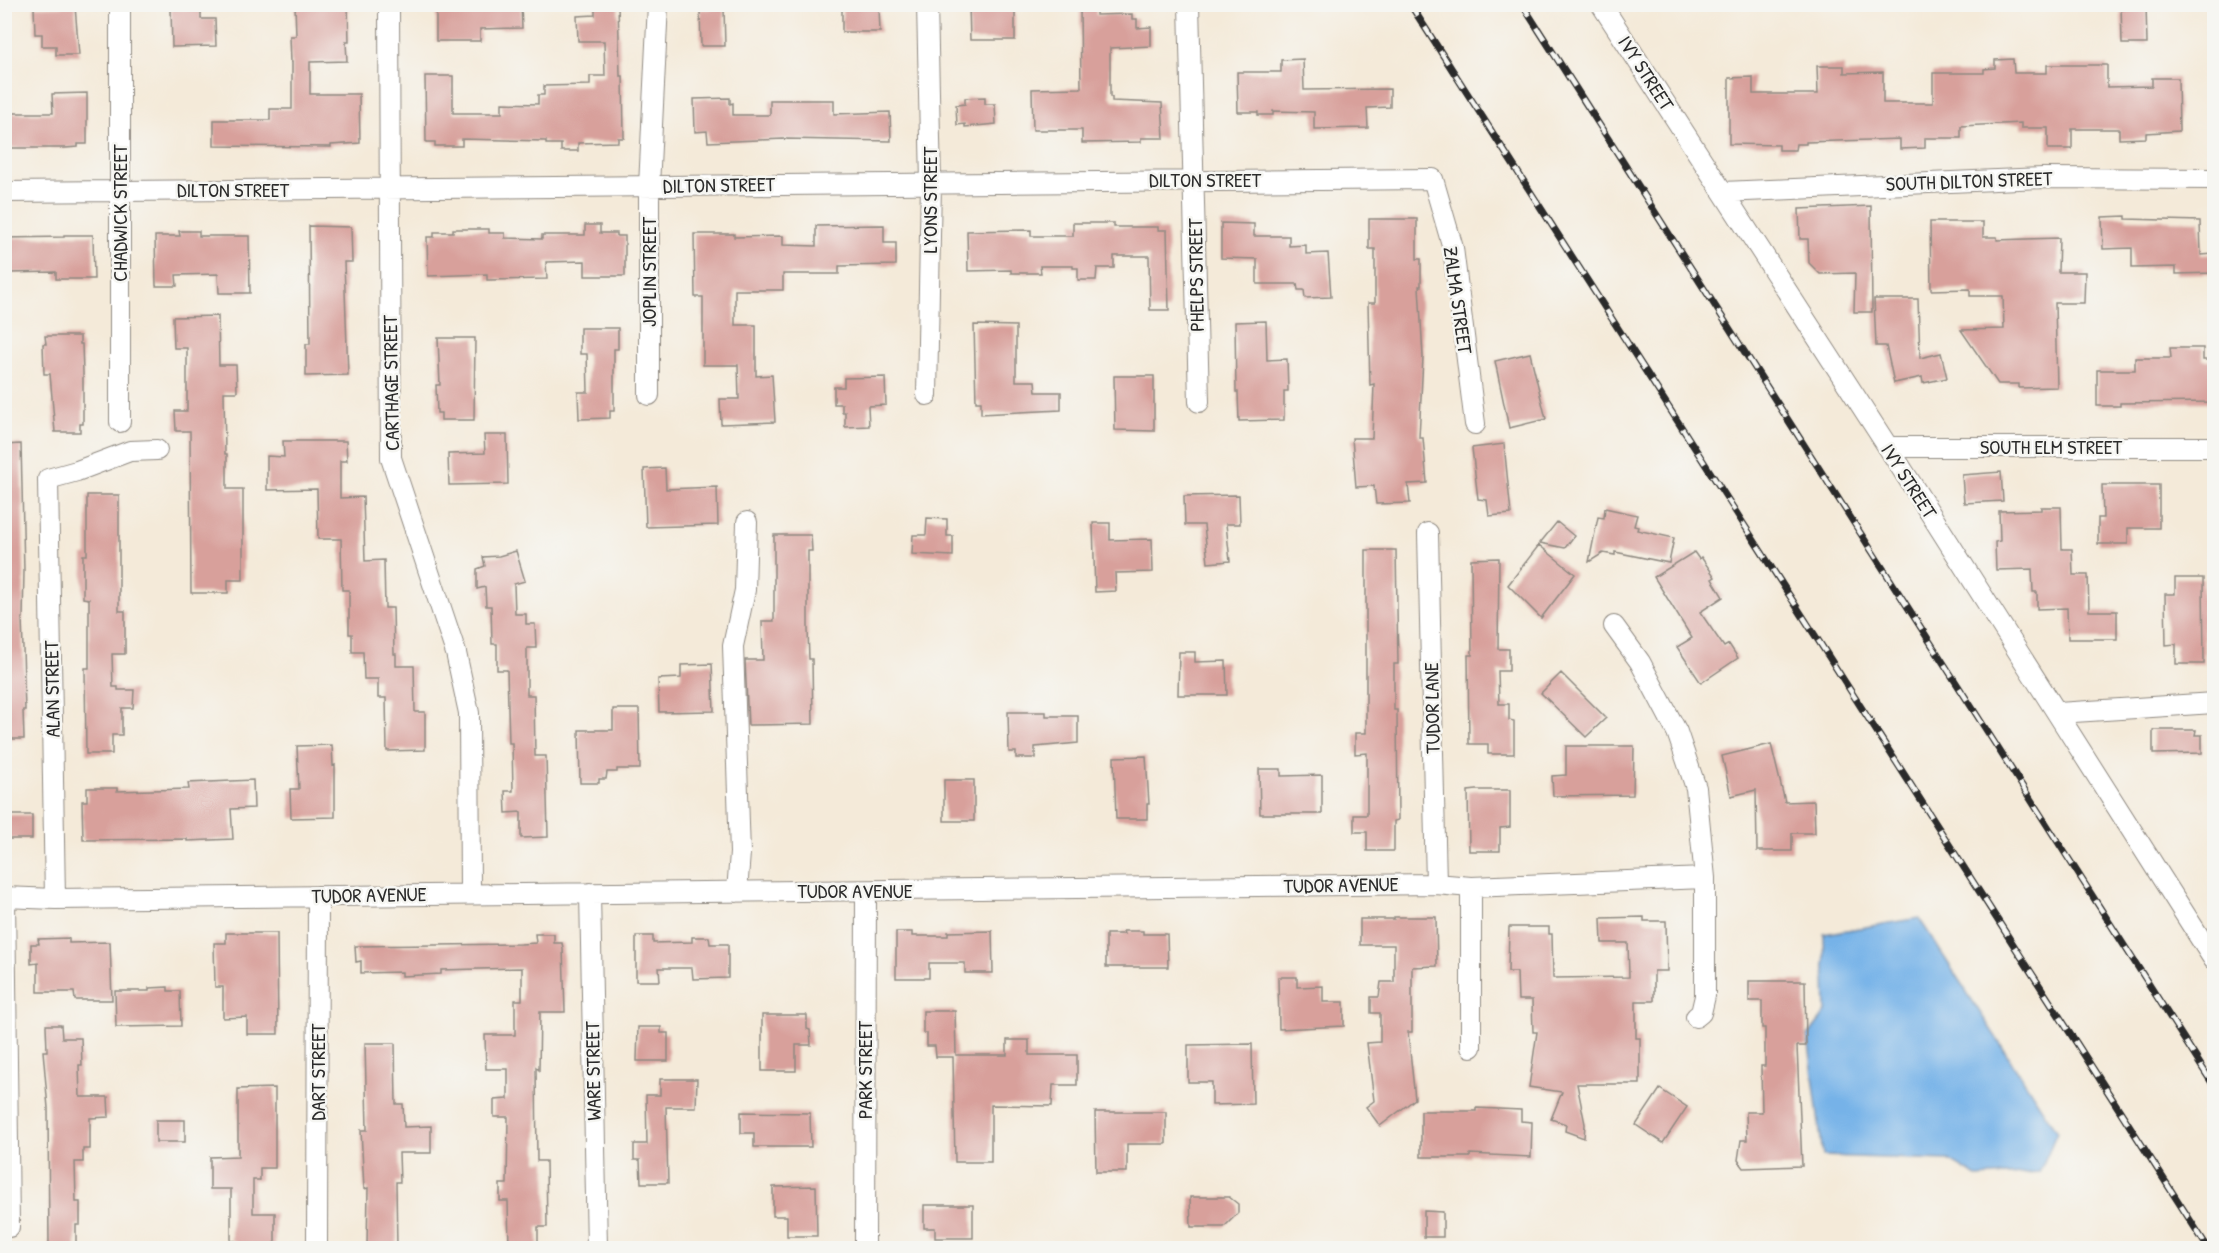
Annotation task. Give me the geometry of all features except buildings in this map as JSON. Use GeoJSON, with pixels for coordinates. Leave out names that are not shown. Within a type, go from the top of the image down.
{"type":"FeatureCollection","features":[{"type":"Feature","properties":{"kind":"street","name":"CHADWICK STREET"},"geometry":{"type":"LineString","coordinates":[[120,4],[120,422]]}},
{"type":"Feature","properties":{"kind":"street","name":"CARTHAGE STREET"},"geometry":{"type":"LineString","coordinates":[[389,4],[391,458],[456,653],[469,713],[470,893]]}},
{"type":"Feature","properties":{"kind":"street","name":"JOPLIN STREET"},"geometry":{"type":"LineString","coordinates":[[649,395],[649,186],[658,4]]}},
{"type":"Feature","properties":{"kind":"street","name":"LYONS STREET"},"geometry":{"type":"LineString","coordinates":[[927,4],[931,183],[927,395]]}},
{"type":"Feature","properties":{"kind":"street","name":"PHELPS STREET"},"geometry":{"type":"LineString","coordinates":[[1189,4],[1199,402]]}},
{"type":"Feature","properties":{"kind":"street","name":"IVY STREET"},"geometry":{"type":"LineString","coordinates":[[1601,4],[1888,447],[2214,960]]}},
{"type":"Feature","properties":{"kind":"street","name":"SOUTH DILTON STREET"},"geometry":{"type":"LineString","coordinates":[[1723,192],[2043,177],[2214,179]]}},
{"type":"Feature","properties":{"kind":"street","name":"DILTON STREET"},"geometry":{"type":"LineString","coordinates":[[4,192],[1433,179]]}},
{"type":"Feature","properties":{"kind":"street","name":"ZALMA STREET"},"geometry":{"type":"LineString","coordinates":[[1433,179],[1453,248],[1475,424]]}},
{"type":"Feature","properties":{"kind":"street","name":"SOUTH ELM STREET"},"geometry":{"type":"LineString","coordinates":[[1888,447],[2214,447]]}},
{"type":"Feature","properties":{"kind":"street","name":"ALAN STREET"},"geometry":{"type":"LineString","coordinates":[[56,898],[48,479],[77,471],[130,451],[157,450]]}},
{"type":"Feature","properties":{"kind":"street"},"geometry":{"type":"LineString","coordinates":[[737,892],[740,854],[733,646],[746,590],[747,522]]}},
{"type":"Feature","properties":{"kind":"street","name":"TUDOR LANE"},"geometry":{"type":"LineString","coordinates":[[1428,532],[1436,884]]}},
{"type":"Feature","properties":{"kind":"street"},"geometry":{"type":"LineString","coordinates":[[1614,626],[1640,662],[1677,732],[1696,788],[1705,878],[1705,996],[1701,1013],[1696,1017]]}},
{"type":"Feature","properties":{"kind":"street"},"geometry":{"type":"LineString","coordinates":[[2058,713],[2214,703]]}},
{"type":"Feature","properties":{"kind":"street","name":"TUDOR AVENUE"},"geometry":{"type":"LineString","coordinates":[[5,897],[318,896],[1436,884],[1471,887],[1705,878]]}},
{"type":"Feature","properties":{"kind":"street"},"geometry":{"type":"LineString","coordinates":[[1471,887],[1471,1047]]}},
{"type":"Feature","properties":{"kind":"street","name":"PARK STREET"},"geometry":{"type":"LineString","coordinates":[[865,1248],[866,891]]}},
{"type":"Feature","properties":{"kind":"street","name":"WARE STREET"},"geometry":{"type":"LineString","coordinates":[[590,892],[597,1248]]}},
{"type":"Feature","properties":{"kind":"street","name":"DART STREET"},"geometry":{"type":"LineString","coordinates":[[317,1248],[318,896]]}},
{"type":"Feature","properties":{"kind":"street"},"geometry":{"type":"LineString","coordinates":[[5,897],[9,1227]]}},
{"type":"Feature","properties":{"kind":"water"},"geometry":{"type":"Polygon","coordinates":[[[1919,918],[2057,1132],[2039,1173],[1977,1177],[1949,1160],[1823,1156],[1808,1036],[1826,1012],[1824,934],[1919,918]]]}},
{"type":"Feature","properties":{"kind":"railway"},"geometry":{"type":"LineString","coordinates":[[1410,4],[2208,1248]]}},
{"type":"Feature","properties":{"kind":"railway"},"geometry":{"type":"LineString","coordinates":[[1522,4],[2214,1086]]}}]}
